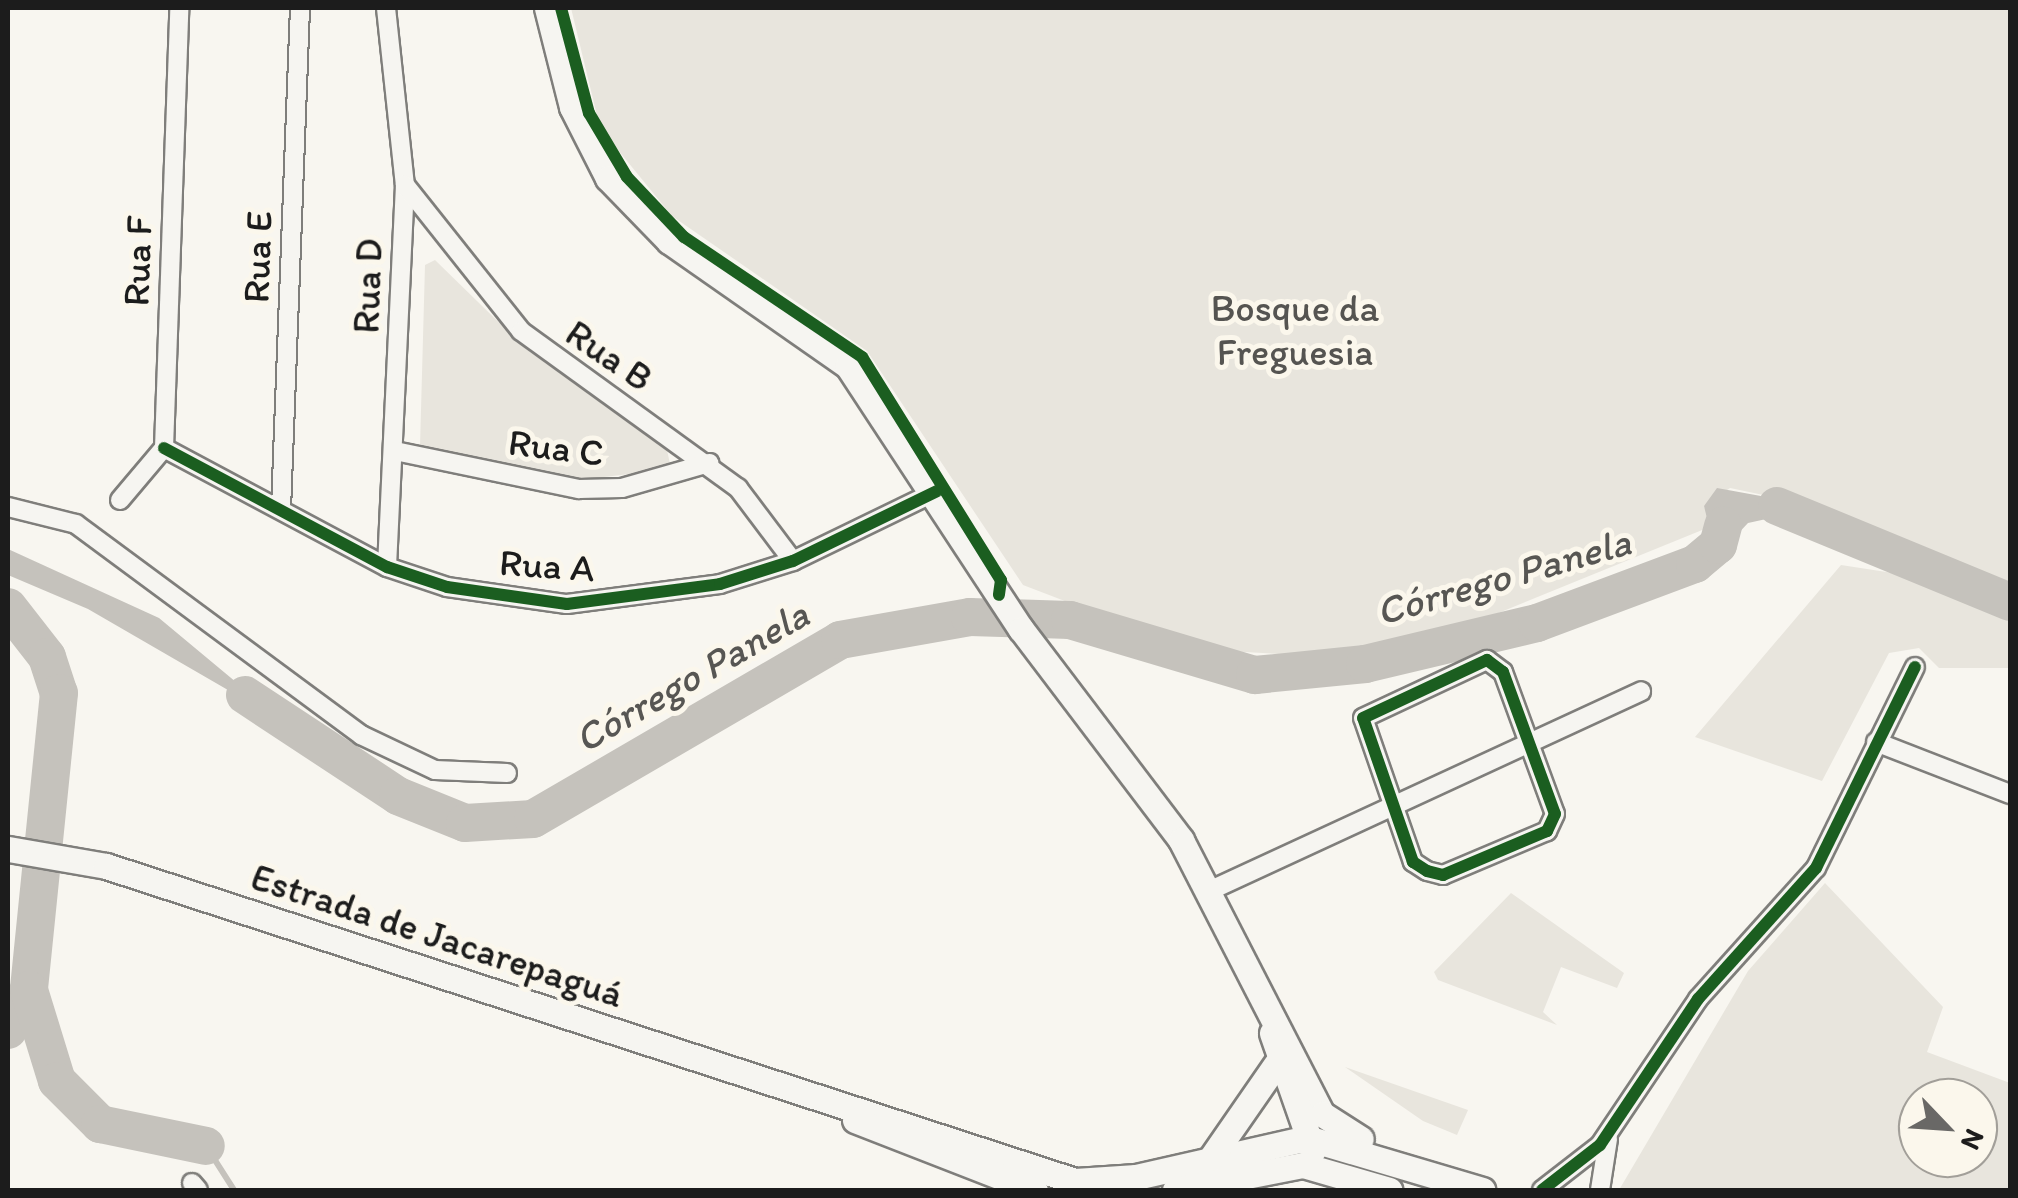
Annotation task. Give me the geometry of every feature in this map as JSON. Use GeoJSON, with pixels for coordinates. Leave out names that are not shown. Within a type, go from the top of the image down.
{"type":"FeatureCollection","features":[{"type":"Feature","properties":{"kind":"main road"},"geometry":{"type":"LineString","coordinates":[[547,8],[583,134],[626,204],[817,336],[938,491],[1021,630],[1208,890],[1271,1023],[1322,1114],[1382,1153]]}},
{"type":"Feature","properties":{"kind":"main road","name":"Estrada de Jacarepaguá"},"geometry":{"type":"LineString","coordinates":[[10,849],[70,859],[838,1110],[904,1122],[1075,1181],[1307,1138],[1382,1153],[1482,1190]]}},
{"type":"Feature","properties":{"kind":"main road"},"geometry":{"type":"LineString","coordinates":[[1271,1023],[1276,1064],[1307,1138],[1344,1172]]}},
{"type":"Feature","properties":{"kind":"main road"},"geometry":{"type":"LineString","coordinates":[[1211,1158],[1276,1064]]}},
{"type":"Feature","properties":{"kind":"main road","name":"Estrada de Jacarepaguá"},"geometry":{"type":"LineString","coordinates":[[838,1110],[895,1142],[1035,1190]]}},
{"type":"Feature","properties":{"kind":"main road"},"geometry":{"type":"LineString","coordinates":[[1182,1190],[1274,1168],[1344,1172],[1390,1190]]}},
{"type":"Feature","properties":{"kind":"street","name":"Rua F"},"geometry":{"type":"LineString","coordinates":[[164,448],[179,8]]}},
{"type":"Feature","properties":{"kind":"street","name":"Rua E"},"geometry":{"type":"LineString","coordinates":[[281,509],[300,8]]}},
{"type":"Feature","properties":{"kind":"street","name":"Rua D"},"geometry":{"type":"LineString","coordinates":[[386,8],[404,185],[387,567]]}},
{"type":"Feature","properties":{"kind":"street","name":"Rua B"},"geometry":{"type":"LineString","coordinates":[[404,185],[537,346],[708,463],[760,510],[794,561]]}},
{"type":"Feature","properties":{"kind":"street"},"geometry":{"type":"LineString","coordinates":[[120,500],[164,448]]}},
{"type":"Feature","properties":{"kind":"street","name":"Rua A"},"geometry":{"type":"LineString","coordinates":[[164,448],[387,567],[448,587],[568,604],[720,584],[794,561],[938,491]]}},
{"type":"Feature","properties":{"kind":"street","name":"Rua C"},"geometry":{"type":"LineString","coordinates":[[395,451],[578,490],[622,488],[708,463]]}},
{"type":"Feature","properties":{"kind":"street"},"geometry":{"type":"LineString","coordinates":[[8,506],[76,524],[118,560],[361,735],[435,770],[507,773]]}},
{"type":"Feature","properties":{"kind":"street"},"geometry":{"type":"LineString","coordinates":[[1487,660],[1503,672],[1554,802],[1546,831],[1442,875],[1414,862],[1392,805],[1368,712],[1487,660]]}},
{"type":"Feature","properties":{"kind":"street"},"geometry":{"type":"LineString","coordinates":[[1542,1190],[1587,1160],[1698,1000],[1816,868],[1915,668]]}},
{"type":"Feature","properties":{"kind":"street"},"geometry":{"type":"LineString","coordinates":[[1208,890],[1641,691]]}},
{"type":"Feature","properties":{"kind":"street"},"geometry":{"type":"LineString","coordinates":[[1876,742],[2010,794]]}},
{"type":"Feature","properties":{"kind":"street"},"geometry":{"type":"LineString","coordinates":[[1600,1190],[1610,1129]]}},
{"type":"Feature","properties":{"kind":"shaded area","name":"Bosque da Freguesia"},"geometry":{"type":"Polygon","coordinates":[[[571,8],[2010,8],[2010,587],[1973,584],[1816,506],[1730,488],[1704,506],[1712,526],[1474,623],[1333,657],[1190,649],[1023,585],[867,351],[672,216],[600,128],[571,8]]]}},
{"type":"Feature","properties":{"kind":"shaded area"},"geometry":{"type":"Polygon","coordinates":[[[435,260],[527,350],[666,445],[671,469],[554,483],[420,446],[425,265],[435,260]]]}},
{"type":"Feature","properties":{"kind":"shaded area"},"geometry":{"type":"Polygon","coordinates":[[[1717,488],[1816,506],[1823,524],[1784,515],[1748,523],[1718,555],[1695,564],[1713,543],[1704,506],[1717,488]]]}},
{"type":"Feature","properties":{"kind":"shaded area"},"geometry":{"type":"Polygon","coordinates":[[[8,549],[159,618],[285,723],[88,609],[8,575],[8,549]]]}},
{"type":"Feature","properties":{"kind":"shaded area"},"geometry":{"type":"Polygon","coordinates":[[[1841,565],[2010,591],[2010,668],[1939,668],[1919,648],[1889,653],[1822,781],[1695,737],[1841,565]]]}},
{"type":"Feature","properties":{"kind":"shaded area"},"geometry":{"type":"Polygon","coordinates":[[[1825,883],[1943,1007],[1927,1052],[1997,1078],[1898,1078],[1898,1178],[1998,1178],[1998,1079],[2010,1083],[2010,1190],[1619,1190],[1748,971],[1825,883]]]}},
{"type":"Feature","properties":{"kind":"shaded area"},"geometry":{"type":"Polygon","coordinates":[[[1511,893],[1624,973],[1617,988],[1561,967],[1543,1012],[1557,1025],[1438,980],[1434,972],[1511,893]]]}},
{"type":"Feature","properties":{"kind":"shaded area"},"geometry":{"type":"Polygon","coordinates":[[[1345,1067],[1468,1110],[1457,1135],[1423,1121],[1345,1067]]]}},
{"type":"Feature","properties":{"kind":"waterway","name":"Córrego Panela"},"geometry":{"type":"LineString","coordinates":[[1777,506],[2010,602]]}},
{"type":"Feature","properties":{"kind":"waterway","name":"Córrego Panela"},"geometry":{"type":"LineString","coordinates":[[245,695],[398,796],[465,823],[533,819],[840,640],[970,617],[1070,620],[1255,675],[1365,664],[1537,623],[1695,564],[1718,545],[1723,526]]}},
{"type":"Feature","properties":{"kind":"waterway"},"geometry":{"type":"LineString","coordinates":[[8,607],[47,657],[59,693],[29,990],[8,1030]]}},
{"type":"Feature","properties":{"kind":"waterway"},"geometry":{"type":"LineString","coordinates":[[29,990],[57,1081],[100,1124],[206,1146]]}},
{"type":"Feature","properties":{"kind":"waterway"},"geometry":{"type":"LineString","coordinates":[[206,1146],[234,1190]]}},
{"type":"Feature","properties":{"kind":"cycle path"},"geometry":{"type":"LineString","coordinates":[[561,8],[589,113],[627,177],[684,237],[862,357],[1001,580],[999,595]]}},
{"type":"Feature","properties":{"kind":"cycle path"},"geometry":{"type":"LineString","coordinates":[[164,448],[387,567],[447,587],[567,604],[720,584],[793,561],[937,491]]}},
{"type":"Feature","properties":{"kind":"cycle path"},"geometry":{"type":"LineString","coordinates":[[1487,660],[1503,672],[1555,814],[1547,831],[1443,875],[1413,862],[1363,718],[1487,660]]}},
{"type":"Feature","properties":{"kind":"cycle path"},"geometry":{"type":"LineString","coordinates":[[1542,1190],[1600,1145],[1698,999],[1816,868],[1915,667]]}}]}
